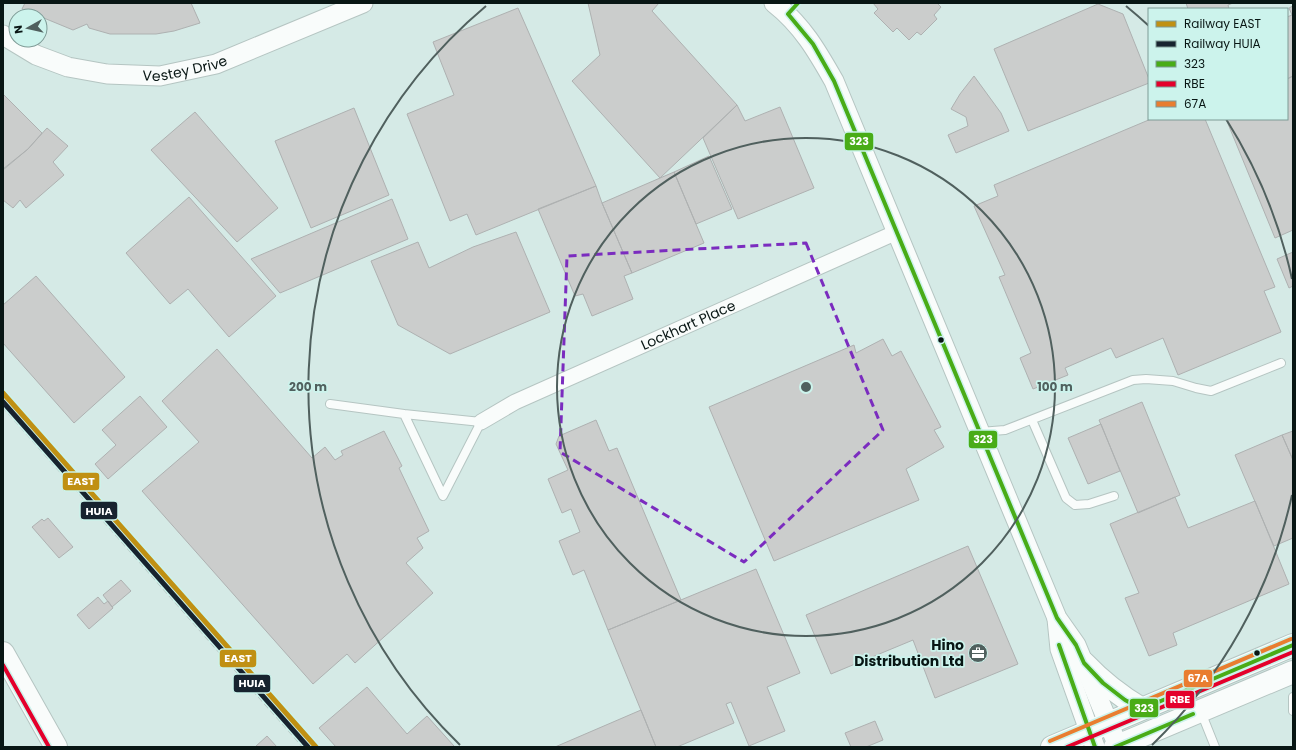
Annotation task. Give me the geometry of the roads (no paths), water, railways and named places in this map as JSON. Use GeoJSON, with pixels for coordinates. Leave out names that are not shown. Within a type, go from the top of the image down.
{"type":"FeatureCollection","features":[{"type":"Feature","properties":{"kind":"main road"},"geometry":{"type":"LineString","coordinates":[[1052,747],[1097,734],[1142,709],[1293,645]]}},
{"type":"Feature","properties":{"kind":"main road"},"geometry":{"type":"LineString","coordinates":[[3,653],[56,747]]}},
{"type":"Feature","properties":{"kind":"main road"},"geometry":{"type":"LineString","coordinates":[[1084,663],[1103,683],[1126,700],[1142,709]]}},
{"type":"Feature","properties":{"kind":"main road"},"geometry":{"type":"LineString","coordinates":[[1117,747],[1293,672]]}},
{"type":"Feature","properties":{"kind":"street","name":"Vestey Drive"},"geometry":{"type":"LineString","coordinates":[[3,35],[36,55],[68,67],[107,74],[160,76],[216,64],[363,3]]}},
{"type":"Feature","properties":{"kind":"street"},"geometry":{"type":"LineString","coordinates":[[787,7],[813,44],[834,80],[1057,618],[1076,645],[1084,663],[1097,734]]}},
{"type":"Feature","properties":{"kind":"street","name":"Lockhart Place"},"geometry":{"type":"LineString","coordinates":[[482,422],[515,402],[898,232]]}},
{"type":"Feature","properties":{"kind":"street"},"geometry":{"type":"LineString","coordinates":[[1057,618],[1060,649],[1097,734],[1117,747]]}},
{"type":"Feature","properties":{"kind":"lane"},"geometry":{"type":"LineString","coordinates":[[980,432],[1005,430],[1133,380],[1146,379],[1173,381],[1211,391],[1282,363]]}},
{"type":"Feature","properties":{"kind":"lane"},"geometry":{"type":"LineString","coordinates":[[330,404],[404,414],[482,422],[442,496],[404,414]]}},
{"type":"Feature","properties":{"kind":"lane"},"geometry":{"type":"LineString","coordinates":[[1032,420],[1066,498],[1075,505],[1089,504],[1114,496]]}},
{"type":"Feature","properties":{"kind":"lane"},"geometry":{"type":"LineString","coordinates":[[1293,697],[1293,711]]}},
{"type":"Feature","properties":{"kind":"lane"},"geometry":{"type":"LineString","coordinates":[[1200,711],[1215,747]]}},
{"type":"Feature","properties":{"kind":"railway"},"geometry":{"type":"LineString","coordinates":[[3,406],[304,747]]}},
{"type":"Feature","properties":{"kind":"rail line","name":"EAST"},"geometry":{"type":"LineString","coordinates":[[3,393],[316,747]]}},
{"type":"Feature","properties":{"kind":"rail line","name":"HUIA"},"geometry":{"type":"LineString","coordinates":[[3,402],[308,747]]}},
{"type":"Feature","properties":{"kind":"place","name":"Hino Distribution Ltd"},"geometry":{"type":"Point","coordinates":[978,653]}}]}
